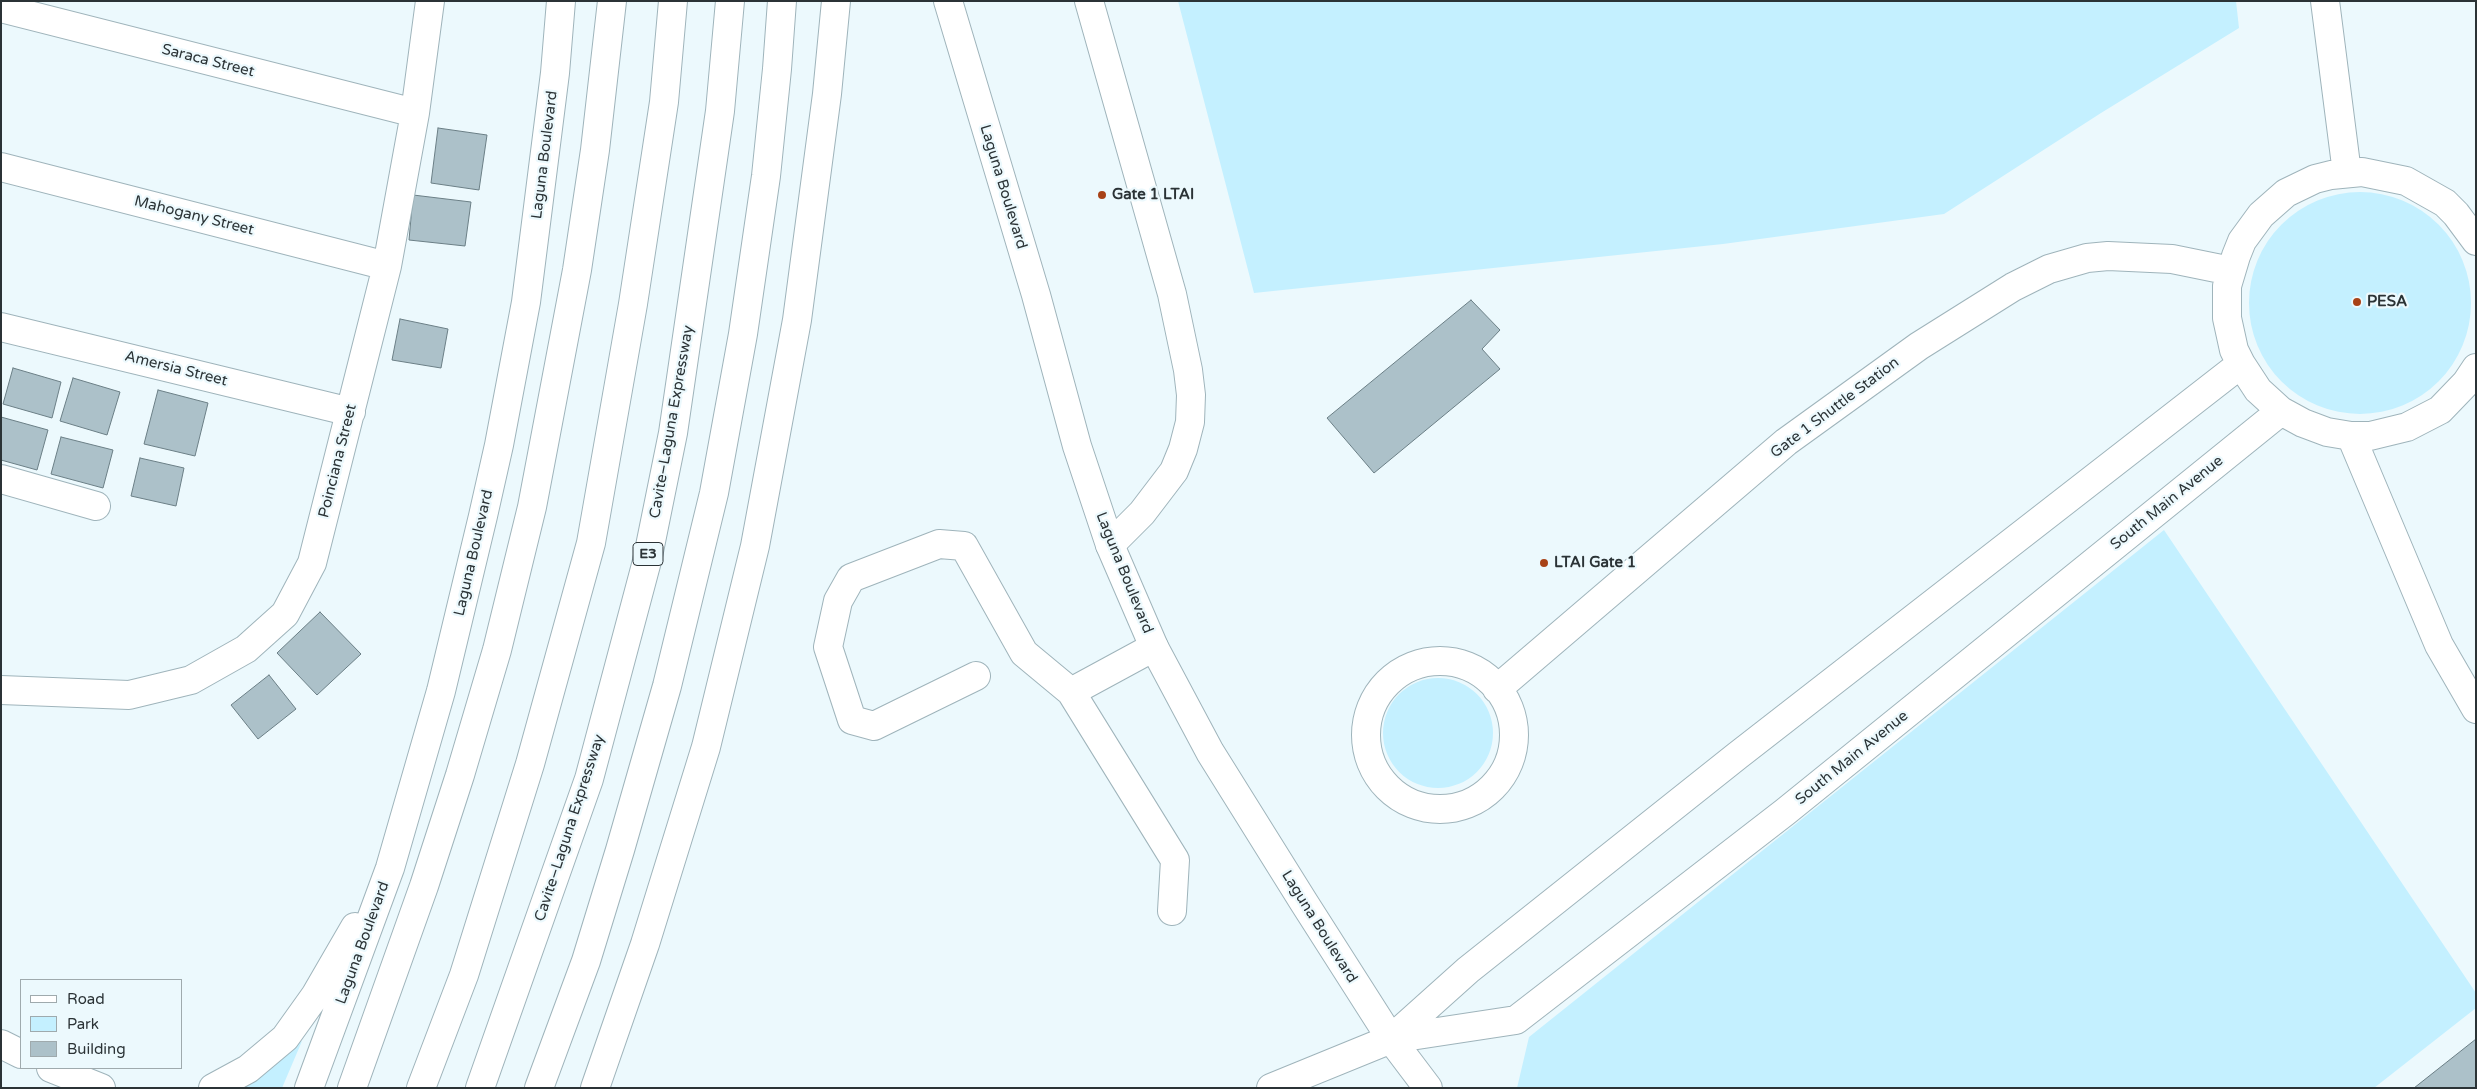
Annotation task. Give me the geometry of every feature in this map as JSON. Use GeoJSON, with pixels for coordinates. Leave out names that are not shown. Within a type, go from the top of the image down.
{"type":"FeatureCollection","features":[{"type":"Feature","properties":{"kind":"main road","name":"Poinciana Street"},"geometry":{"type":"LineString","coordinates":[[1,690],[128,695],[191,680],[246,649],[285,614],[312,563],[387,266],[416,113],[430,1]]}},
{"type":"Feature","properties":{"kind":"main road","name":"Laguna Boulevard"},"geometry":{"type":"LineString","coordinates":[[309,1088],[390,868],[443,682],[499,445],[524,312],[555,73],[561,1]]}},
{"type":"Feature","properties":{"kind":"main road"},"geometry":{"type":"LineString","coordinates":[[352,1088],[424,886],[462,766],[497,650],[532,508],[577,270],[595,150],[612,1]]}},
{"type":"Feature","properties":{"kind":"main road"},"geometry":{"type":"LineString","coordinates":[[421,1088],[473,947],[530,764],[591,543],[633,304],[664,102],[673,1]]}},
{"type":"Feature","properties":{"kind":"main road","name":"Cavite–Laguna Expressway"},"geometry":{"type":"LineString","coordinates":[[480,1088],[589,779],[646,561],[673,432],[720,111],[730,1]]}},
{"type":"Feature","properties":{"kind":"main road"},"geometry":{"type":"LineString","coordinates":[[539,1088],[586,960],[620,850],[667,686],[714,493],[743,334],[766,176],[778,69],[782,1]]}},
{"type":"Feature","properties":{"kind":"main road"},"geometry":{"type":"LineString","coordinates":[[595,1088],[645,944],[706,747],[755,546],[797,320],[824,113],[836,1]]}},
{"type":"Feature","properties":{"kind":"main road","name":"Laguna Boulevard"},"geometry":{"type":"LineString","coordinates":[[948,1],[977,104],[1036,295],[1077,446],[1110,545],[1154,647],[1210,752],[1391,1038],[1428,1088]]}},
{"type":"Feature","properties":{"kind":"main road"},"geometry":{"type":"LineString","coordinates":[[1089,1],[1172,294],[1188,370],[1191,395],[1190,422],[1183,449],[1174,471],[1142,513],[1110,545]]}},
{"type":"Feature","properties":{"kind":"main road"},"geometry":{"type":"LineString","coordinates":[[2325,1],[2347,173]]}},
{"type":"Feature","properties":{"kind":"main road","name":"Saraca Street"},"geometry":{"type":"LineString","coordinates":[[1,8],[416,113]]}},
{"type":"Feature","properties":{"kind":"main road","name":"Mahogany Street"},"geometry":{"type":"LineString","coordinates":[[1,167],[387,266]]}},
{"type":"Feature","properties":{"kind":"main road"},"geometry":{"type":"LineString","coordinates":[[2472,228],[2445,204],[2406,181],[2377,174],[2347,173],[2316,179],[2286,193],[2273,203],[2261,215],[2242,241],[2231,271],[2228,286],[2227,318],[2234,350],[2258,390],[2281,411],[2303,423],[2327,432],[2351,436],[2389,433],[2424,420],[2454,397],[2476,368]]}},
{"type":"Feature","properties":{"kind":"main road","name":"Gate 1 Shuttle Station"},"geometry":{"type":"LineString","coordinates":[[1497,689],[1786,442],[1919,346],[2013,287],[2067,264],[2108,256],[2172,259],[2231,271]]}},
{"type":"Feature","properties":{"kind":"main road","name":"Amersia Street"},"geometry":{"type":"LineString","coordinates":[[1,327],[351,412]]}},
{"type":"Feature","properties":{"kind":"main road"},"geometry":{"type":"LineString","coordinates":[[1271,1088],[1391,1038],[1468,970],[1737,756],[2241,364]]}},
{"type":"Feature","properties":{"kind":"main road","name":"South Main Avenue"},"geometry":{"type":"LineString","coordinates":[[1391,1038],[1516,1020],[1785,812],[2281,411]]}},
{"type":"Feature","properties":{"kind":"main road"},"geometry":{"type":"LineString","coordinates":[[2351,436],[2439,645],[2476,709]]}},
{"type":"Feature","properties":{"kind":"main road"},"geometry":{"type":"LineString","coordinates":[[1,479],[96,506]]}},
{"type":"Feature","properties":{"kind":"main road"},"geometry":{"type":"LineString","coordinates":[[976,676],[874,726],[852,720],[828,647],[838,601],[851,578],[939,544],[964,546],[1024,653],[1070,692],[1175,860],[1172,911]]}},
{"type":"Feature","properties":{"kind":"main road"},"geometry":{"type":"LineString","coordinates":[[1070,692],[1154,647]]}},
{"type":"Feature","properties":{"kind":"main road"},"geometry":{"type":"LineString","coordinates":[[1441,661],[1454,663],[1478,672],[1497,689],[1505,699],[1513,724],[1512,749],[1503,774],[1486,793],[1463,805],[1437,809],[1412,804],[1400,798],[1381,781],[1369,758],[1366,746],[1367,720],[1376,696],[1393,677],[1416,665],[1441,661]]}},
{"type":"Feature","properties":{"kind":"main road"},"geometry":{"type":"LineString","coordinates":[[213,1088],[234,1078],[267,1054],[299,1020],[390,868]]}},
{"type":"Feature","properties":{"kind":"main road"},"geometry":{"type":"LineString","coordinates":[[1,1044],[20,1054]]}},
{"type":"Feature","properties":{"kind":"main road"},"geometry":{"type":"LineString","coordinates":[[54,1069],[101,1088]]}},
{"type":"Feature","properties":{"kind":"green space"},"geometry":{"type":"Polygon","coordinates":[[[1178,1],[2236,1],[2239,28],[2101,113],[1944,214],[1723,244],[1254,293],[1178,1]]]}},
{"type":"Feature","properties":{"kind":"green space"},"geometry":{"type":"Polygon","coordinates":[[[2349,192],[2371,192],[2403,200],[2422,210],[2439,224],[2453,241],[2463,260],[2469,281],[2471,303],[2469,325],[2463,346],[2453,365],[2439,382],[2422,396],[2392,410],[2371,414],[2349,414],[2328,410],[2307,401],[2289,389],[2274,374],[2262,356],[2253,335],[2249,314],[2249,292],[2253,271],[2262,250],[2274,232],[2289,217],[2307,205],[2328,196],[2349,192]]]}},
{"type":"Feature","properties":{"kind":"green space"},"geometry":{"type":"Polygon","coordinates":[[[2164,530],[2476,993],[2476,1008],[2374,1088],[1517,1088],[1529,1037],[2164,530]]]}},
{"type":"Feature","properties":{"kind":"green space"},"geometry":{"type":"Polygon","coordinates":[[[1438,678],[1459,682],[1477,694],[1489,712],[1493,733],[1489,754],[1477,772],[1459,784],[1438,788],[1417,784],[1399,772],[1387,754],[1383,733],[1387,712],[1399,694],[1417,682],[1438,678]]]}},
{"type":"Feature","properties":{"kind":"green space"},"geometry":{"type":"Polygon","coordinates":[[[302,1041],[282,1088],[244,1088],[278,1059],[302,1041]]]}},
{"type":"Feature","properties":{"kind":"building"},"geometry":{"type":"Polygon","coordinates":[[[438,128],[487,135],[479,190],[431,183],[438,128]]]}},
{"type":"Feature","properties":{"kind":"building"},"geometry":{"type":"Polygon","coordinates":[[[413,195],[471,202],[465,246],[409,240],[413,195]]]}},
{"type":"Feature","properties":{"kind":"building"},"geometry":{"type":"Polygon","coordinates":[[[1471,300],[1500,330],[1482,349],[1500,369],[1374,473],[1327,418],[1471,300]]]}},
{"type":"Feature","properties":{"kind":"building"},"geometry":{"type":"Polygon","coordinates":[[[400,319],[448,329],[441,368],[392,360],[400,319]]]}},
{"type":"Feature","properties":{"kind":"building"},"geometry":{"type":"Polygon","coordinates":[[[13,368],[61,382],[52,418],[3,404],[13,368]]]}},
{"type":"Feature","properties":{"kind":"building"},"geometry":{"type":"Polygon","coordinates":[[[73,378],[120,392],[107,435],[60,421],[73,378]]]}},
{"type":"Feature","properties":{"kind":"building"},"geometry":{"type":"Polygon","coordinates":[[[158,390],[208,403],[195,456],[144,444],[158,390]]]}},
{"type":"Feature","properties":{"kind":"building"},"geometry":{"type":"Polygon","coordinates":[[[1,417],[48,430],[37,470],[1,460],[1,417]]]}},
{"type":"Feature","properties":{"kind":"building"},"geometry":{"type":"Polygon","coordinates":[[[61,437],[113,450],[103,488],[51,474],[61,437]]]}},
{"type":"Feature","properties":{"kind":"building"},"geometry":{"type":"Polygon","coordinates":[[[140,458],[184,468],[176,506],[131,496],[140,458]]]}},
{"type":"Feature","properties":{"kind":"building"},"geometry":{"type":"Polygon","coordinates":[[[320,612],[361,654],[317,695],[277,653],[320,612]]]}},
{"type":"Feature","properties":{"kind":"building"},"geometry":{"type":"Polygon","coordinates":[[[269,675],[296,709],[258,739],[231,705],[269,675]]]}},
{"type":"Feature","properties":{"kind":"building"},"geometry":{"type":"Polygon","coordinates":[[[2476,1039],[2476,1088],[2414,1088],[2476,1039]]]}},
{"type":"Feature","properties":{"kind":"place","name":"Gate 1 LTAI"},"geometry":{"type":"Point","coordinates":[1102,195]}},
{"type":"Feature","properties":{"kind":"place","name":"PESA"},"geometry":{"type":"Point","coordinates":[2357,302]}},
{"type":"Feature","properties":{"kind":"place","name":"LTAI Gate 1"},"geometry":{"type":"Point","coordinates":[1544,563]}}]}
